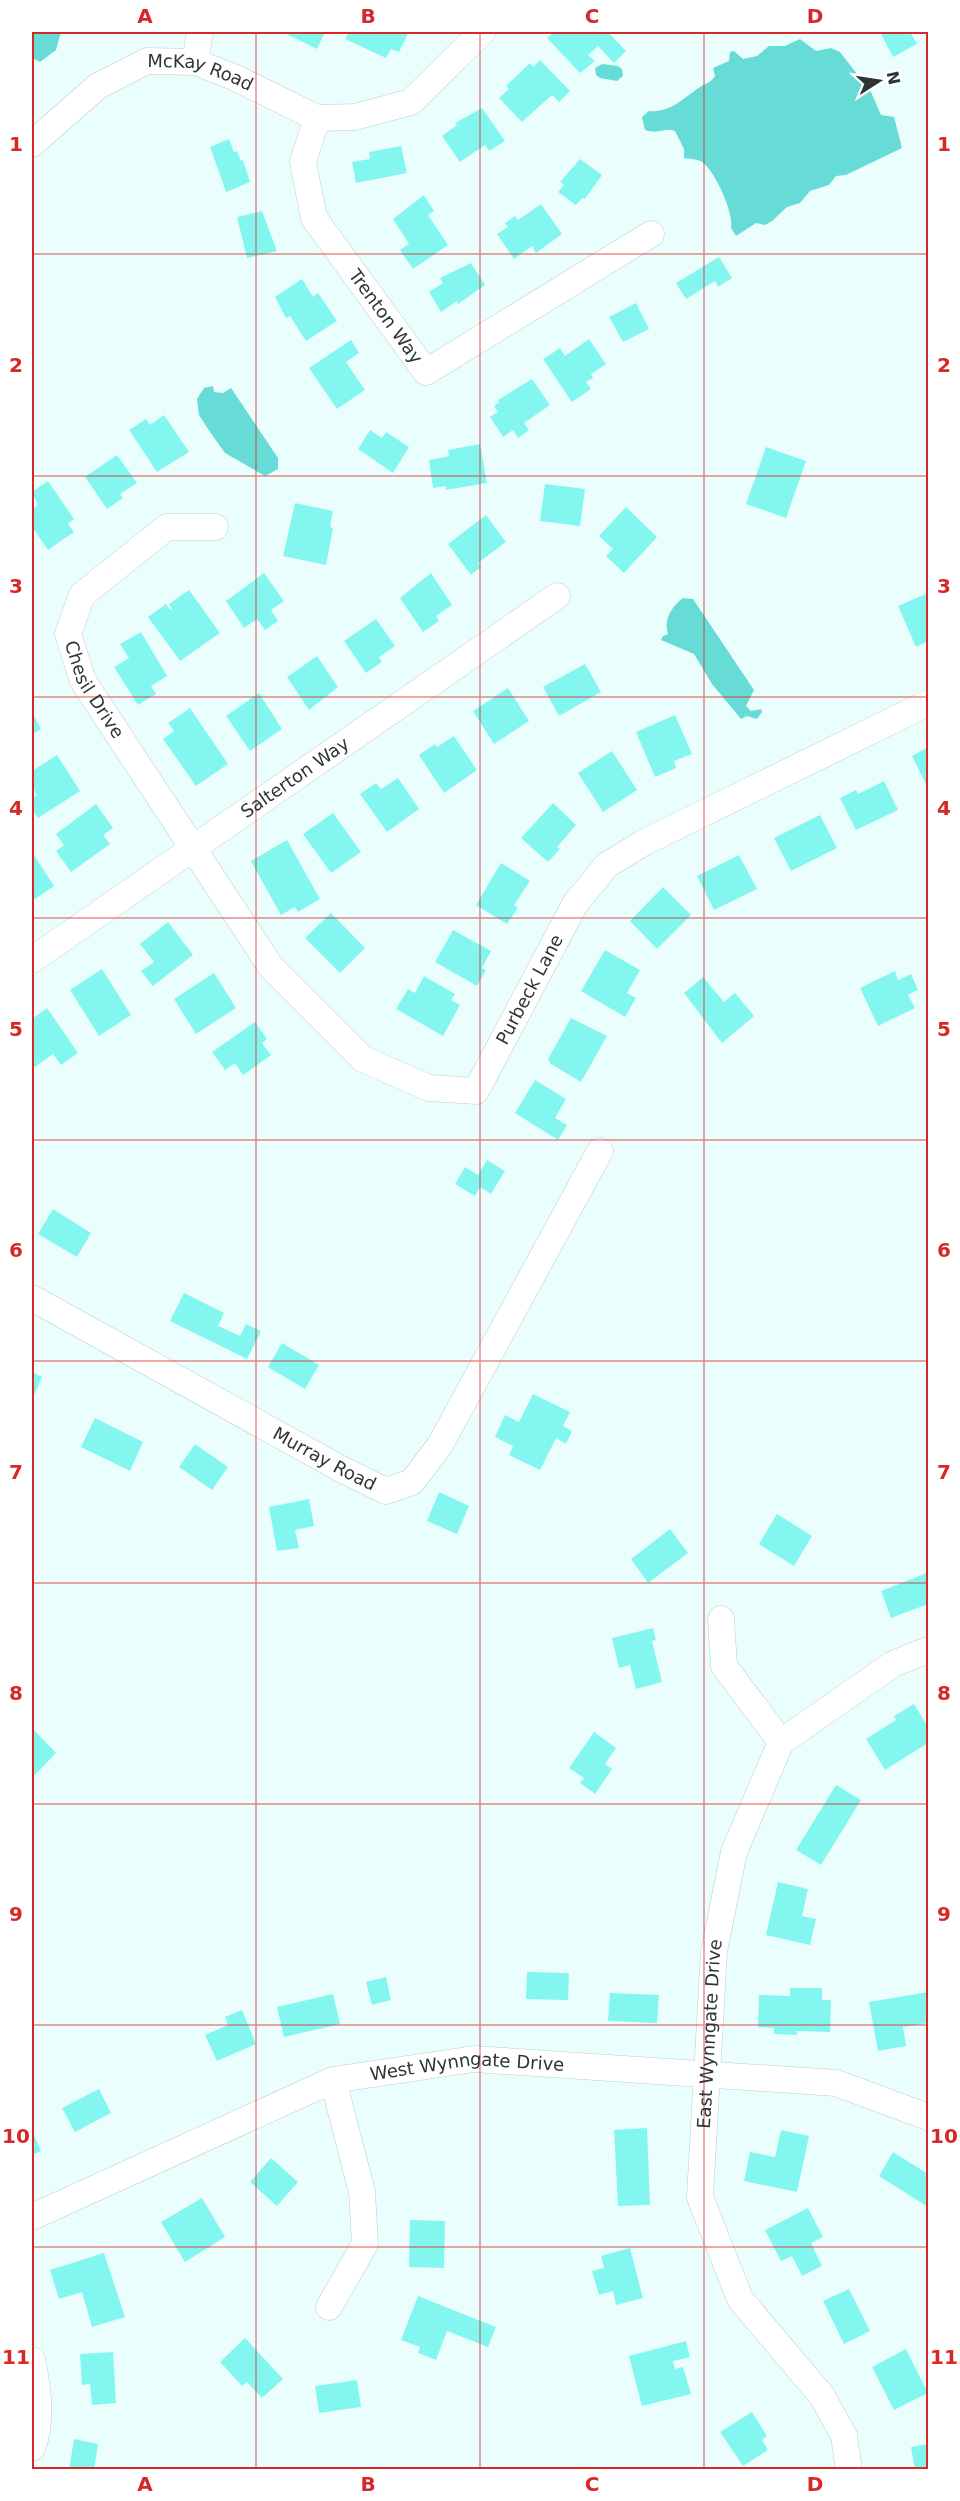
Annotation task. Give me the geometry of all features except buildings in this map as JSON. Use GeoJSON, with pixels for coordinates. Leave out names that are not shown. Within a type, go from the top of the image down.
{"type":"FeatureCollection","features":[{"type":"Feature","properties":{"kind":"street"},"geometry":{"type":"LineString","coordinates":[[195,62],[200,32]]}},
{"type":"Feature","properties":{"kind":"street"},"geometry":{"type":"LineString","coordinates":[[317,118],[355,117],[411,102],[482,32]]}},
{"type":"Feature","properties":{"kind":"street","name":"McKay Road"},"geometry":{"type":"LineString","coordinates":[[32,144],[98,86],[147,61],[195,62],[236,78],[317,118]]}},
{"type":"Feature","properties":{"kind":"street","name":"Trenton Way"},"geometry":{"type":"LineString","coordinates":[[317,118],[303,162],[314,218],[426,372],[651,234]]}},
{"type":"Feature","properties":{"kind":"street","name":"Chesil Drive"},"geometry":{"type":"LineString","coordinates":[[194,847],[82,681],[68,634],[82,595],[166,527],[215,527]]}},
{"type":"Feature","properties":{"kind":"street","name":"Salterton Way"},"geometry":{"type":"LineString","coordinates":[[32,960],[557,596]]}},
{"type":"Feature","properties":{"kind":"street","name":"Purbeck Lane"},"geometry":{"type":"LineString","coordinates":[[194,847],[271,966],[363,1059],[429,1088],[476,1091],[575,904],[607,865],[643,843],[928,703]]}},
{"type":"Feature","properties":{"kind":"street","name":"Murray Road"},"geometry":{"type":"LineString","coordinates":[[32,1298],[299,1447],[386,1491],[412,1482],[440,1445],[600,1151]]}},
{"type":"Feature","properties":{"kind":"street"},"geometry":{"type":"LineString","coordinates":[[721,1619],[724,1666],[781,1742],[893,1664],[928,1650]]}},
{"type":"Feature","properties":{"kind":"street","name":"East Wynngate Drive"},"geometry":{"type":"LineString","coordinates":[[781,1742],[734,1852],[714,1951],[709,2075],[700,2198],[740,2300],[822,2396],[844,2436],[849,2469]]}},
{"type":"Feature","properties":{"kind":"street","name":"West Wynngate Drive"},"geometry":{"type":"LineString","coordinates":[[32,2217],[333,2079],[474,2059],[836,2083],[928,2117]]}},
{"type":"Feature","properties":{"kind":"street"},"geometry":{"type":"LineString","coordinates":[[329,2307],[365,2244],[362,2192],[333,2079]]}},
{"type":"Feature","properties":{"kind":"street"},"geometry":{"type":"LineString","coordinates":[[32,2360],[37,2385],[38,2434],[32,2448]]}},
{"type":"Feature","properties":{"kind":"water"},"geometry":{"type":"Polygon","coordinates":[[[32,32],[61,32],[56,50],[40,62],[32,58],[32,32]]]}},
{"type":"Feature","properties":{"kind":"water"},"geometry":{"type":"Polygon","coordinates":[[[800,39],[816,51],[831,48],[840,52],[871,92],[881,115],[894,117],[902,148],[846,175],[836,176],[829,185],[810,191],[800,203],[787,207],[772,221],[765,225],[756,223],[736,236],[731,228],[730,213],[722,193],[707,167],[700,161],[684,158],[684,149],[675,131],[645,130],[642,117],[649,111],[664,110],[670,107],[710,82],[715,76],[713,68],[729,61],[730,52],[734,51],[743,59],[757,56],[769,46],[785,46],[800,39]]]}},
{"type":"Feature","properties":{"kind":"water"},"geometry":{"type":"Polygon","coordinates":[[[602,64],[618,66],[622,69],[623,76],[617,81],[600,78],[596,75],[595,68],[602,64]]]}},
{"type":"Feature","properties":{"kind":"water"},"geometry":{"type":"Polygon","coordinates":[[[213,386],[214,392],[223,393],[231,388],[278,458],[278,469],[265,476],[225,453],[199,415],[197,399],[204,388],[213,386]]]}},
{"type":"Feature","properties":{"kind":"water"},"geometry":{"type":"Polygon","coordinates":[[[683,598],[693,599],[754,690],[746,706],[751,711],[761,709],[762,712],[757,719],[747,716],[741,719],[712,684],[694,654],[661,640],[668,634],[667,624],[670,614],[683,598]]]}}]}
